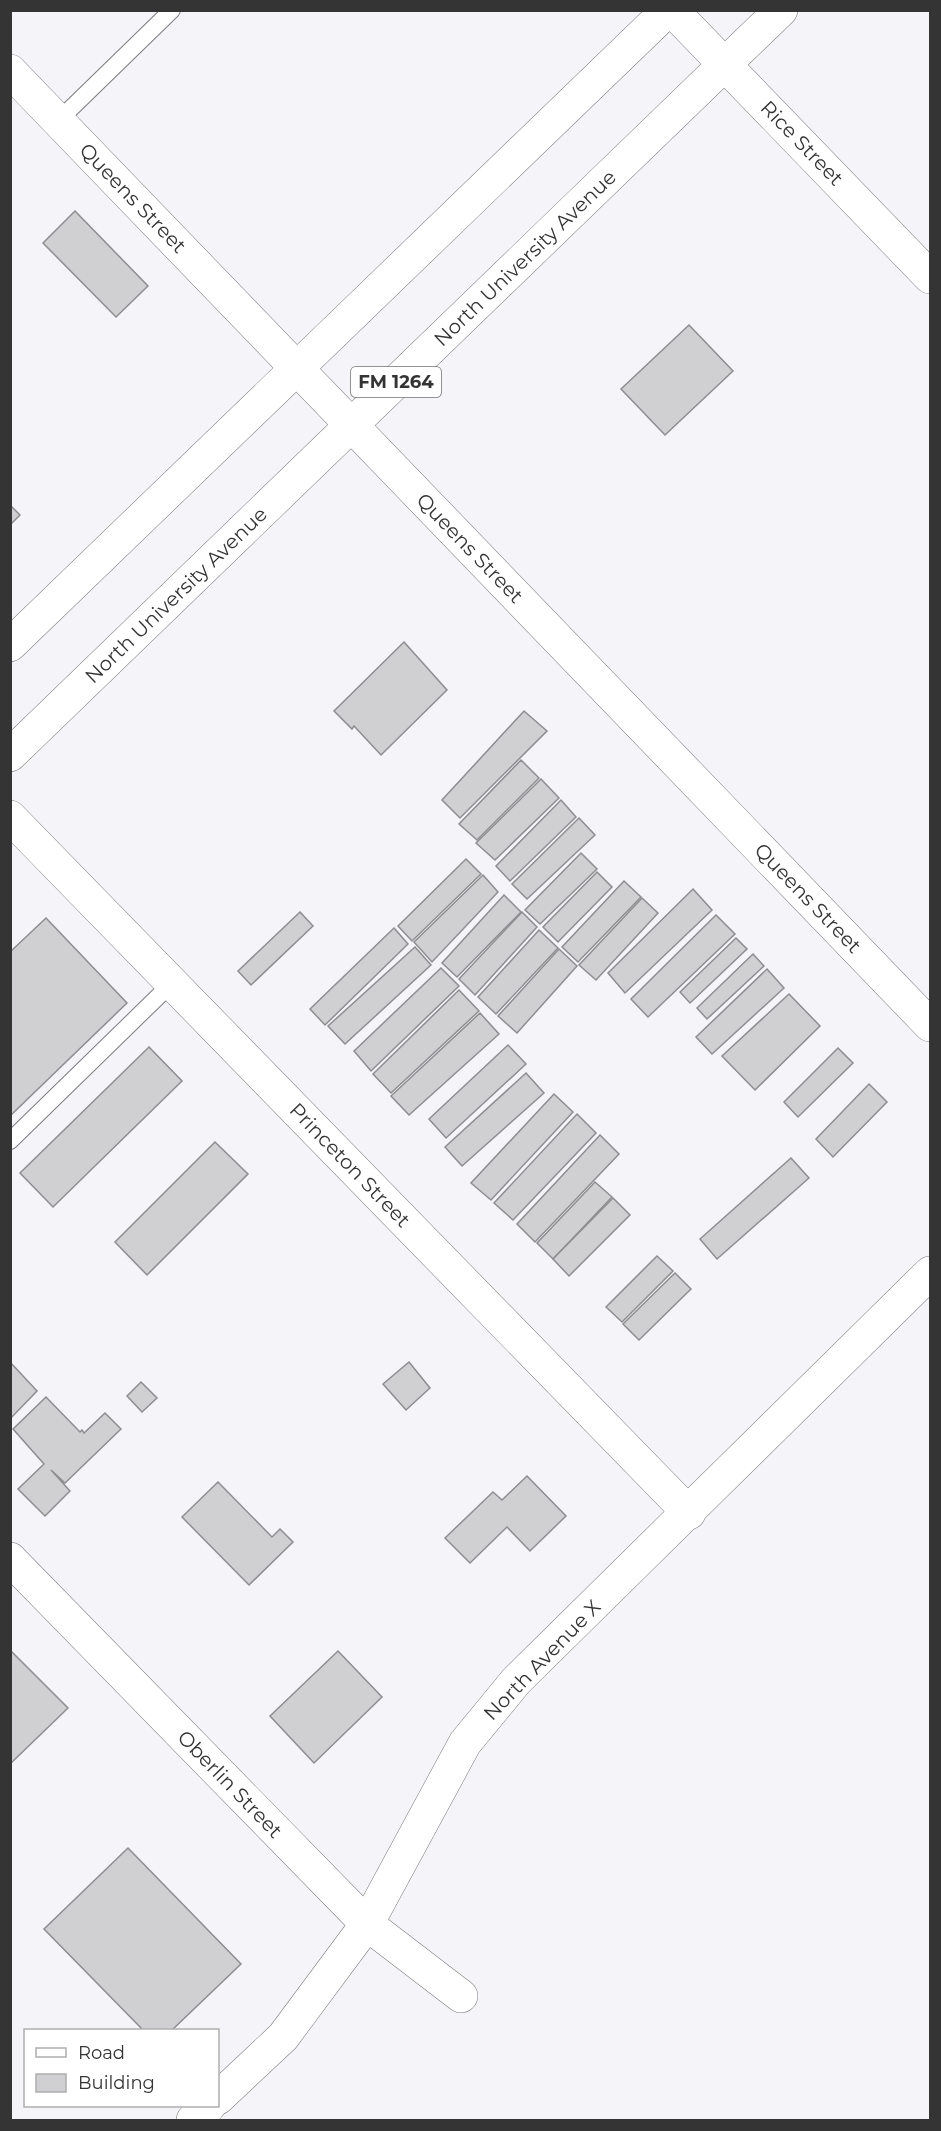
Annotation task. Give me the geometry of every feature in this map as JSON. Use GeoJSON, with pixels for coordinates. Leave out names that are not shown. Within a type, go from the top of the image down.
{"type":"FeatureCollection","features":[{"type":"Feature","properties":{"kind":"street"},"geometry":{"type":"LineString","coordinates":[[10,645],[668,10]]}},
{"type":"Feature","properties":{"kind":"street","name":"Rice Street"},"geometry":{"type":"LineString","coordinates":[[672,10],[930,277]]}},
{"type":"Feature","properties":{"kind":"street","name":"North University Avenue"},"geometry":{"type":"LineString","coordinates":[[10,755],[781,10]]}},
{"type":"Feature","properties":{"kind":"street","name":"Queens Street"},"geometry":{"type":"LineString","coordinates":[[10,70],[930,1025]]}},
{"type":"Feature","properties":{"kind":"street","name":"Princeton Street"},"geometry":{"type":"LineString","coordinates":[[10,817],[689,1513]]}},
{"type":"Feature","properties":{"kind":"street","name":"North Avenue X"},"geometry":{"type":"LineString","coordinates":[[219,2097],[283,2037],[367,1924],[465,1743],[516,1681],[930,1273]]}},
{"type":"Feature","properties":{"kind":"street","name":"Oberlin Street"},"geometry":{"type":"LineString","coordinates":[[10,1559],[367,1924],[461,1996]]}},
{"type":"Feature","properties":{"kind":"street"},"geometry":{"type":"LineString","coordinates":[[193,2121],[208,2107]]}},
{"type":"Feature","properties":{"kind":"lane"},"geometry":{"type":"LineString","coordinates":[[59,120],[172,10]]}},
{"type":"Feature","properties":{"kind":"lane"},"geometry":{"type":"LineString","coordinates":[[10,1141],[172,983]]}},
{"type":"Feature","properties":{"kind":"building"},"geometry":{"type":"Polygon","coordinates":[[[75,211],[148,286],[116,317],[43,243],[75,211]]]}},
{"type":"Feature","properties":{"kind":"building"},"geometry":{"type":"Polygon","coordinates":[[[689,325],[733,371],[665,435],[621,389],[689,325]]]}},
{"type":"Feature","properties":{"kind":"building"},"geometry":{"type":"Polygon","coordinates":[[[10,505],[20,515],[10,525],[10,505]]]}},
{"type":"Feature","properties":{"kind":"building"},"geometry":{"type":"Polygon","coordinates":[[[404,642],[447,690],[381,755],[354,726],[352,729],[334,711],[404,642]]]}},
{"type":"Feature","properties":{"kind":"building"},"geometry":{"type":"Polygon","coordinates":[[[524,711],[547,731],[460,818],[442,800],[524,711]]]}},
{"type":"Feature","properties":{"kind":"building"},"geometry":{"type":"Polygon","coordinates":[[[521,760],[539,778],[477,840],[459,824],[521,760]]]}},
{"type":"Feature","properties":{"kind":"building"},"geometry":{"type":"Polygon","coordinates":[[[541,779],[559,798],[495,860],[476,843],[541,779]]]}},
{"type":"Feature","properties":{"kind":"building"},"geometry":{"type":"Polygon","coordinates":[[[561,800],[576,817],[510,881],[496,866],[561,800]]]}},
{"type":"Feature","properties":{"kind":"building"},"geometry":{"type":"Polygon","coordinates":[[[579,818],[595,835],[527,899],[512,884],[579,818]]]}},
{"type":"Feature","properties":{"kind":"building"},"geometry":{"type":"Polygon","coordinates":[[[581,853],[597,869],[540,924],[525,910],[581,853]]]}},
{"type":"Feature","properties":{"kind":"building"},"geometry":{"type":"Polygon","coordinates":[[[466,859],[481,874],[412,941],[398,926],[466,859]]]}},
{"type":"Feature","properties":{"kind":"building"},"geometry":{"type":"Polygon","coordinates":[[[597,872],[612,887],[558,942],[543,927],[597,872]]]}},
{"type":"Feature","properties":{"kind":"building"},"geometry":{"type":"Polygon","coordinates":[[[483,875],[498,892],[432,962],[414,942],[483,875]]]}},
{"type":"Feature","properties":{"kind":"building"},"geometry":{"type":"Polygon","coordinates":[[[624,881],[641,897],[578,962],[562,947],[624,881]]]}},
{"type":"Feature","properties":{"kind":"building"},"geometry":{"type":"Polygon","coordinates":[[[693,889],[712,910],[625,993],[608,973],[693,889]]]}},
{"type":"Feature","properties":{"kind":"building"},"geometry":{"type":"Polygon","coordinates":[[[504,895],[521,912],[457,977],[442,963],[504,895]]]}},
{"type":"Feature","properties":{"kind":"building"},"geometry":{"type":"Polygon","coordinates":[[[642,898],[658,913],[596,980],[579,965],[642,898]]]}},
{"type":"Feature","properties":{"kind":"building"},"geometry":{"type":"Polygon","coordinates":[[[300,912],[313,926],[251,985],[238,971],[300,912]]]}},
{"type":"Feature","properties":{"kind":"building"},"geometry":{"type":"Polygon","coordinates":[[[522,912],[537,927],[475,995],[459,979],[522,912]]]}},
{"type":"Feature","properties":{"kind":"building"},"geometry":{"type":"Polygon","coordinates":[[[716,915],[735,934],[648,1017],[631,999],[716,915]]]}},
{"type":"Feature","properties":{"kind":"building"},"geometry":{"type":"Polygon","coordinates":[[[46,918],[127,1003],[10,1116],[10,952],[46,918]]]}},
{"type":"Feature","properties":{"kind":"building"},"geometry":{"type":"Polygon","coordinates":[[[394,928],[408,944],[325,1025],[310,1009],[394,928]]]}},
{"type":"Feature","properties":{"kind":"building"},"geometry":{"type":"Polygon","coordinates":[[[539,930],[558,948],[496,1014],[478,997],[539,930]]]}},
{"type":"Feature","properties":{"kind":"building"},"geometry":{"type":"Polygon","coordinates":[[[736,938],[747,949],[690,1003],[680,992],[736,938]]]}},
{"type":"Feature","properties":{"kind":"building"},"geometry":{"type":"Polygon","coordinates":[[[415,947],[431,965],[345,1044],[328,1026],[415,947]]]}},
{"type":"Feature","properties":{"kind":"building"},"geometry":{"type":"Polygon","coordinates":[[[559,949],[577,966],[517,1033],[498,1016],[559,949]]]}},
{"type":"Feature","properties":{"kind":"building"},"geometry":{"type":"Polygon","coordinates":[[[753,954],[764,966],[707,1019],[697,1008],[753,954]]]}},
{"type":"Feature","properties":{"kind":"building"},"geometry":{"type":"Polygon","coordinates":[[[441,968],[459,986],[371,1071],[354,1051],[441,968]]]}},
{"type":"Feature","properties":{"kind":"building"},"geometry":{"type":"Polygon","coordinates":[[[767,969],[784,988],[712,1054],[696,1037],[767,969]]]}},
{"type":"Feature","properties":{"kind":"building"},"geometry":{"type":"Polygon","coordinates":[[[459,990],[479,1011],[391,1093],[373,1074],[459,990]]]}},
{"type":"Feature","properties":{"kind":"building"},"geometry":{"type":"Polygon","coordinates":[[[789,994],[820,1026],[755,1090],[722,1056],[789,994]]]}},
{"type":"Feature","properties":{"kind":"building"},"geometry":{"type":"Polygon","coordinates":[[[480,1013],[499,1034],[409,1115],[391,1096],[480,1013]]]}},
{"type":"Feature","properties":{"kind":"building"},"geometry":{"type":"Polygon","coordinates":[[[508,1045],[526,1064],[446,1138],[429,1119],[508,1045]]]}},
{"type":"Feature","properties":{"kind":"building"},"geometry":{"type":"Polygon","coordinates":[[[149,1047],[182,1081],[53,1207],[20,1173],[149,1047]]]}},
{"type":"Feature","properties":{"kind":"building"},"geometry":{"type":"Polygon","coordinates":[[[838,1048],[853,1063],[798,1117],[784,1102],[838,1048]]]}},
{"type":"Feature","properties":{"kind":"building"},"geometry":{"type":"Polygon","coordinates":[[[526,1073],[544,1093],[462,1166],[445,1147],[526,1073]]]}},
{"type":"Feature","properties":{"kind":"building"},"geometry":{"type":"Polygon","coordinates":[[[869,1084],[887,1102],[833,1157],[816,1139],[869,1084]]]}},
{"type":"Feature","properties":{"kind":"building"},"geometry":{"type":"Polygon","coordinates":[[[554,1094],[573,1112],[491,1200],[471,1183],[554,1094]]]}},
{"type":"Feature","properties":{"kind":"building"},"geometry":{"type":"Polygon","coordinates":[[[577,1114],[596,1133],[513,1220],[494,1203],[577,1114]]]}},
{"type":"Feature","properties":{"kind":"building"},"geometry":{"type":"Polygon","coordinates":[[[600,1135],[619,1154],[535,1242],[517,1224],[600,1135]]]}},
{"type":"Feature","properties":{"kind":"building"},"geometry":{"type":"Polygon","coordinates":[[[215,1142],[248,1174],[147,1275],[115,1242],[215,1142]]]}},
{"type":"Feature","properties":{"kind":"building"},"geometry":{"type":"Polygon","coordinates":[[[791,1158],[809,1178],[717,1259],[700,1239],[791,1158]]]}},
{"type":"Feature","properties":{"kind":"building"},"geometry":{"type":"Polygon","coordinates":[[[595,1182],[612,1197],[553,1259],[537,1243],[595,1182]]]}},
{"type":"Feature","properties":{"kind":"building"},"geometry":{"type":"Polygon","coordinates":[[[613,1198],[630,1215],[569,1276],[553,1259],[613,1198]]]}},
{"type":"Feature","properties":{"kind":"building"},"geometry":{"type":"Polygon","coordinates":[[[657,1256],[673,1271],[622,1322],[606,1307],[657,1256]]]}},
{"type":"Feature","properties":{"kind":"building"},"geometry":{"type":"Polygon","coordinates":[[[675,1273],[691,1289],[639,1340],[623,1324],[675,1273]]]}},
{"type":"Feature","properties":{"kind":"building"},"geometry":{"type":"Polygon","coordinates":[[[10,1362],[37,1391],[10,1419],[10,1362]]]}},
{"type":"Feature","properties":{"kind":"building"},"geometry":{"type":"Polygon","coordinates":[[[409,1362],[430,1388],[406,1410],[383,1384],[409,1362]]]}},
{"type":"Feature","properties":{"kind":"building"},"geometry":{"type":"Polygon","coordinates":[[[141,1382],[157,1398],[142,1412],[127,1396],[141,1382]]]}},
{"type":"Feature","properties":{"kind":"building"},"geometry":{"type":"Polygon","coordinates":[[[46,1397],[80,1432],[82,1430],[84,1433],[105,1413],[121,1429],[65,1483],[51,1470],[70,1491],[45,1516],[18,1489],[44,1464],[13,1429],[46,1397]]]}},
{"type":"Feature","properties":{"kind":"building"},"geometry":{"type":"Polygon","coordinates":[[[527,1476],[566,1516],[530,1551],[507,1527],[470,1563],[445,1538],[493,1492],[502,1500],[527,1476]]]}},
{"type":"Feature","properties":{"kind":"building"},"geometry":{"type":"Polygon","coordinates":[[[218,1482],[272,1537],[280,1529],[293,1542],[249,1585],[182,1517],[218,1482]]]}},
{"type":"Feature","properties":{"kind":"building"},"geometry":{"type":"Polygon","coordinates":[[[10,1650],[68,1708],[10,1764],[10,1650]]]}},
{"type":"Feature","properties":{"kind":"building"},"geometry":{"type":"Polygon","coordinates":[[[338,1651],[382,1697],[314,1763],[270,1716],[338,1651]]]}},
{"type":"Feature","properties":{"kind":"building"},"geometry":{"type":"Polygon","coordinates":[[[128,1848],[241,1964],[173,2029],[142,2029],[44,1929],[128,1848]]]}}]}
